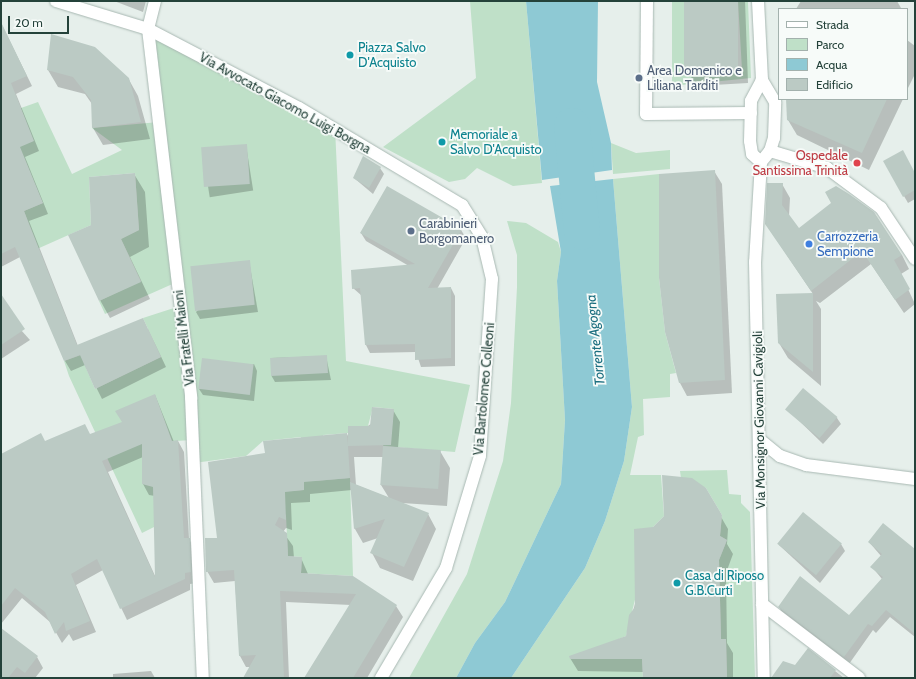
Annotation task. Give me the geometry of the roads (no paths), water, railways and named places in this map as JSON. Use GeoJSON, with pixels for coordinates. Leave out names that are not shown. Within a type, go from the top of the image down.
{"type":"FeatureCollection","features":[{"type":"Feature","properties":{"kind":"street","name":"Via Avvocato Giacomo Luigi Borgna"},"geometry":{"type":"LineString","coordinates":[[56,1],[148,29],[328,124],[462,205]]}},
{"type":"Feature","properties":{"kind":"street","name":"Via Fratelli Maioni"},"geometry":{"type":"LineString","coordinates":[[155,1],[148,29],[191,397],[202,678]]}},
{"type":"Feature","properties":{"kind":"street"},"geometry":{"type":"LineString","coordinates":[[647,1],[646,114],[751,113]]}},
{"type":"Feature","properties":{"kind":"street"},"geometry":{"type":"LineString","coordinates":[[758,1],[762,80],[775,102],[770,151],[760,162]]}},
{"type":"Feature","properties":{"kind":"street","name":"Via Monsignor Giovanni Cavigioli"},"geometry":{"type":"LineString","coordinates":[[762,80],[751,101],[751,113],[752,154],[760,162],[755,262],[764,678]]}},
{"type":"Feature","properties":{"kind":"street"},"geometry":{"type":"LineString","coordinates":[[770,151],[827,168],[880,208],[915,259]]}},
{"type":"Feature","properties":{"kind":"street","name":"Via Bartolomeo Colleoni"},"geometry":{"type":"LineString","coordinates":[[381,678],[446,568],[480,456],[492,279],[482,237],[462,205]]}},
{"type":"Feature","properties":{"kind":"street"},"geometry":{"type":"LineString","coordinates":[[760,440],[780,456],[806,465],[915,479]]}},
{"type":"Feature","properties":{"kind":"street"},"geometry":{"type":"LineString","coordinates":[[762,604],[859,678]]}},
{"type":"Feature","properties":{"kind":"water"},"geometry":{"type":"Polygon","coordinates":[[[526,1],[598,1],[597,82],[611,143],[612,170],[542,180],[526,1]]]}},
{"type":"Feature","properties":{"kind":"water"},"geometry":{"type":"Polygon","coordinates":[[[613,179],[632,407],[624,461],[605,521],[585,568],[511,678],[456,678],[475,643],[505,602],[561,484],[565,420],[557,281],[561,252],[550,186],[613,179]]]}},
{"type":"Feature","properties":{"kind":"waterway","name":"Torrente Agogna"},"geometry":{"type":"LineString","coordinates":[[572,126],[582,232]]}},
{"type":"Feature","properties":{"kind":"place","name":"Piazza Salvo D'Acquisto"},"geometry":{"type":"Point","coordinates":[350,55]}},
{"type":"Feature","properties":{"kind":"place","name":"Area Domenico e Liliana Tarditi"},"geometry":{"type":"Point","coordinates":[639,78]}},
{"type":"Feature","properties":{"kind":"place","name":"Memoriale a Salvo D'Acquisto"},"geometry":{"type":"Point","coordinates":[442,142]}},
{"type":"Feature","properties":{"kind":"place","name":"Ospedale Santissima Trinità"},"geometry":{"type":"Point","coordinates":[857,163]}},
{"type":"Feature","properties":{"kind":"place","name":"Carabinieri Borgomanero"},"geometry":{"type":"Point","coordinates":[411,231]}},
{"type":"Feature","properties":{"kind":"place","name":"Carrozzeria Sempione"},"geometry":{"type":"Point","coordinates":[809,244]}},
{"type":"Feature","properties":{"kind":"place","name":"Casa di Riposo G.B.Curti"},"geometry":{"type":"Point","coordinates":[677,583]}}]}
